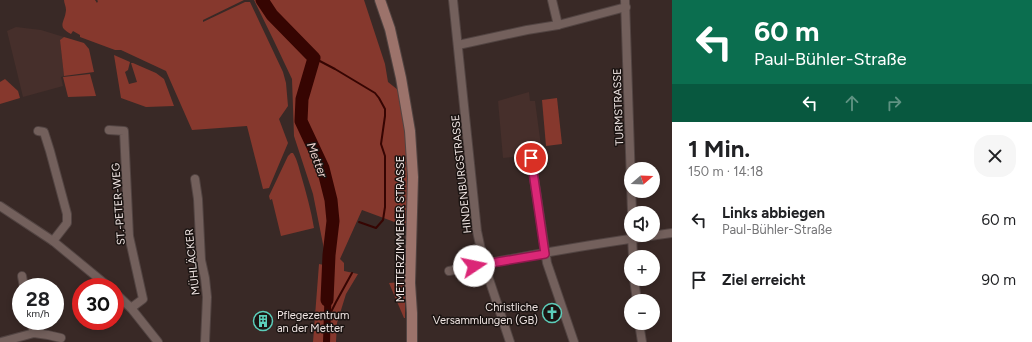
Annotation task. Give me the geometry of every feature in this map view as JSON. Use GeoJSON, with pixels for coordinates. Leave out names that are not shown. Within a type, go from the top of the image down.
{"type":"FeatureCollection","features":[{"type":"Feature","properties":{"kind":"main road","name":"METTERZIMMERER STRASSE"},"geometry":{"type":"LineString","coordinates":[[380,0],[390,29],[410,131],[413,177],[410,283],[412,342]]}},
{"type":"Feature","properties":{"kind":"street","name":"HINDENBURGSTRASSE"},"geometry":{"type":"LineString","coordinates":[[453,0],[477,231],[484,264],[510,342]]}},
{"type":"Feature","properties":{"kind":"street"},"geometry":{"type":"LineString","coordinates":[[552,0],[558,25]]}},
{"type":"Feature","properties":{"kind":"street"},"geometry":{"type":"LineString","coordinates":[[458,46],[527,30],[558,25],[625,3]]}},
{"type":"Feature","properties":{"kind":"street","name":"TURMSTRASSE"},"geometry":{"type":"LineString","coordinates":[[625,3],[632,206]]}},
{"type":"Feature","properties":{"kind":"street","name":"ST.-PETER-WEG"},"geometry":{"type":"LineString","coordinates":[[109,130],[124,131],[129,236],[143,299],[131,308]]}},
{"type":"Feature","properties":{"kind":"street"},"geometry":{"type":"LineString","coordinates":[[38,131],[44,132],[66,214],[67,223],[53,241]]}},
{"type":"Feature","properties":{"kind":"street"},"geometry":{"type":"LineString","coordinates":[[531,158],[545,254],[574,342]]}},
{"type":"Feature","properties":{"kind":"street","name":"MÜHLÄCKER"},"geometry":{"type":"LineString","coordinates":[[195,180],[198,200],[201,260],[207,297],[206,342]]}},
{"type":"Feature","properties":{"kind":"street"},"geometry":{"type":"LineString","coordinates":[[0,206],[53,241],[98,278]]}},
{"type":"Feature","properties":{"kind":"street"},"geometry":{"type":"LineString","coordinates":[[660,235],[672,234]]}},
{"type":"Feature","properties":{"kind":"street"},"geometry":{"type":"LineString","coordinates":[[449,271],[624,239]]}},
{"type":"Feature","properties":{"kind":"street"},"geometry":{"type":"LineString","coordinates":[[124,301],[158,342]]}},
{"type":"Feature","properties":{"kind":"street"},"geometry":{"type":"LineString","coordinates":[[640,330],[642,342]]}},
{"type":"Feature","properties":{"kind":"street"},"geometry":{"type":"LineString","coordinates":[[1,342],[34,333],[48,334],[61,338]]}},
{"type":"Feature","properties":{"kind":"shaded area"},"geometry":{"type":"Polygon","coordinates":[[[64,0],[95,0],[97,3],[97,0],[244,0],[203,20],[203,22],[245,2],[250,2],[283,72],[286,83],[288,106],[279,119],[288,143],[269,188],[263,189],[247,126],[192,130],[166,71],[121,50],[115,50],[80,37],[80,35],[73,31],[71,34],[66,31],[62,24],[66,10],[64,0]]]}},
{"type":"Feature","properties":{"kind":"shaded area"},"geometry":{"type":"Polygon","coordinates":[[[254,0],[364,0],[385,64],[388,82],[398,90],[406,127],[409,190],[408,227],[362,210],[340,259],[344,263],[344,271],[358,274],[346,294],[337,323],[336,342],[313,342],[319,264],[329,266],[325,254],[313,194],[294,136],[292,79],[254,0]]]}},
{"type":"Feature","properties":{"kind":"shaded area"},"geometry":{"type":"Polygon","coordinates":[[[16,27],[41,30],[64,37],[60,40],[64,76],[61,77],[63,86],[23,97],[7,31],[16,27]]]}},
{"type":"Feature","properties":{"kind":"shaded area"},"geometry":{"type":"Polygon","coordinates":[[[64,37],[84,43],[89,49],[94,72],[64,76],[60,40],[64,37]]]}},
{"type":"Feature","properties":{"kind":"shaded area"},"geometry":{"type":"Polygon","coordinates":[[[114,55],[130,62],[128,70],[125,72],[129,84],[137,82],[131,63],[156,73],[164,79],[174,106],[146,107],[121,98],[114,55]]]}},
{"type":"Feature","properties":{"kind":"shaded area"},"geometry":{"type":"Polygon","coordinates":[[[90,74],[96,96],[68,97],[63,77],[90,74]]]}},
{"type":"Feature","properties":{"kind":"shaded area"},"geometry":{"type":"Polygon","coordinates":[[[5,79],[18,91],[20,98],[0,104],[0,82],[5,79]]]}},
{"type":"Feature","properties":{"kind":"shaded area"},"geometry":{"type":"Polygon","coordinates":[[[529,92],[530,101],[535,101],[541,146],[520,149],[521,156],[503,158],[498,101],[529,92]]]}},
{"type":"Feature","properties":{"kind":"shaded area"},"geometry":{"type":"Polygon","coordinates":[[[557,98],[562,144],[546,146],[542,100],[557,98]]]}},
{"type":"Feature","properties":{"kind":"shaded area"},"geometry":{"type":"Polygon","coordinates":[[[293,153],[298,164],[314,228],[281,236],[272,199],[270,200],[269,196],[288,156],[293,153]]]}},
{"type":"Feature","properties":{"kind":"shaded area"},"geometry":{"type":"Polygon","coordinates":[[[325,282],[332,283],[330,342],[323,342],[325,282]]]}},
{"type":"Feature","properties":{"kind":"shaded area"},"geometry":{"type":"Polygon","coordinates":[[[405,282],[405,318],[404,318],[389,283],[405,282]]]}},
{"type":"Feature","properties":{"kind":"waterway","name":"Metter"},"geometry":{"type":"LineString","coordinates":[[262,0],[272,15],[314,58],[302,99],[301,121],[323,168],[331,200],[333,221],[329,255],[327,300]]}},
{"type":"Feature","properties":{"kind":"waterway"},"geometry":{"type":"LineString","coordinates":[[314,58],[375,93],[385,109],[381,144],[385,156],[385,207],[383,220],[376,228],[359,222]]}},
{"type":"Feature","properties":{"kind":"waterway"},"geometry":{"type":"LineString","coordinates":[[329,316],[352,273]]}},
{"type":"Feature","properties":{"kind":"place","name":"Christliche Versammlungen (GB)"},"geometry":{"type":"Point","coordinates":[552,313]}},
{"type":"Feature","properties":{"kind":"place","name":"Pflegezentrum an der Metter"},"geometry":{"type":"Point","coordinates":[263,321]}},
{"type":"Feature","properties":{"kind":"route"},"geometry":{"type":"LineString","coordinates":[[474,266],[545,254],[531,158]]}}]}
